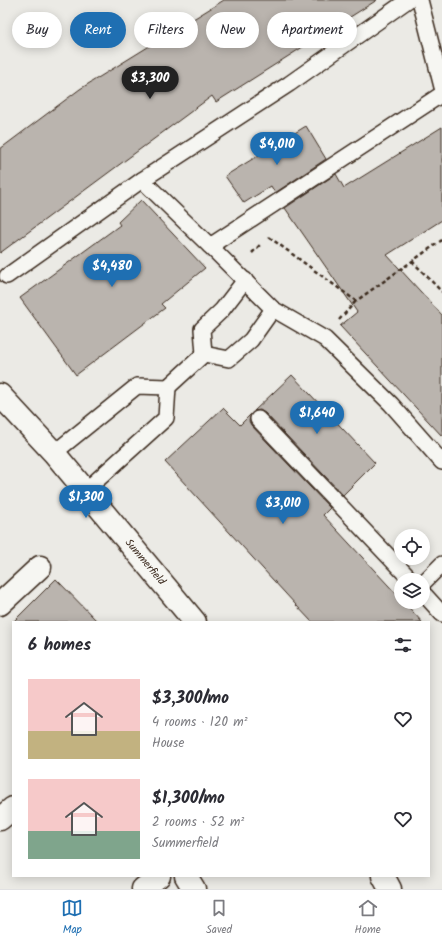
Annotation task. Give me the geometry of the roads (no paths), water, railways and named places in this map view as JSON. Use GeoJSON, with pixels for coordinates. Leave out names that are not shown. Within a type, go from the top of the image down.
{"type":"FeatureCollection","features":[{"type":"Feature","properties":{"kind":"street","name":"Summerfield"},"geometry":{"type":"LineString","coordinates":[[0,395],[54,453],[195,621]]}},
{"type":"Feature","properties":{"kind":"street"},"geometry":{"type":"LineString","coordinates":[[0,604],[40,567]]}},
{"type":"Feature","properties":{"kind":"street"},"geometry":{"type":"LineString","coordinates":[[0,819],[12,809]]}},
{"type":"Feature","properties":{"kind":"street"},"geometry":{"type":"LineString","coordinates":[[143,889],[158,877]]}},
{"type":"Feature","properties":{"kind":"street"},"geometry":{"type":"LineString","coordinates":[[187,877],[194,889]]}},
{"type":"Feature","properties":{"kind":"street"},"geometry":{"type":"LineString","coordinates":[[384,877],[390,889]]}},
{"type":"Feature","properties":{"kind":"lane"},"geometry":{"type":"LineString","coordinates":[[7,276],[142,180],[290,84],[408,0]]}},
{"type":"Feature","properties":{"kind":"lane"},"geometry":{"type":"LineString","coordinates":[[420,0],[442,87]]}},
{"type":"Feature","properties":{"kind":"lane"},"geometry":{"type":"LineString","coordinates":[[210,246],[442,94]]}},
{"type":"Feature","properties":{"kind":"lane"},"geometry":{"type":"LineString","coordinates":[[142,180],[273,309],[324,338],[391,404],[442,462]]}},
{"type":"Feature","properties":{"kind":"lane"},"geometry":{"type":"LineString","coordinates":[[204,354],[202,329],[222,310],[245,280]]}},
{"type":"Feature","properties":{"kind":"lane"},"geometry":{"type":"LineString","coordinates":[[204,354],[229,359],[251,340],[273,309]]}},
{"type":"Feature","properties":{"kind":"lane"},"geometry":{"type":"LineString","coordinates":[[54,453],[137,386],[168,386],[204,354]]}},
{"type":"Feature","properties":{"kind":"lane"},"geometry":{"type":"LineString","coordinates":[[85,491],[166,418],[168,386]]}},
{"type":"Feature","properties":{"kind":"lane"},"geometry":{"type":"LineString","coordinates":[[258,419],[404,573]]}},
{"type":"Feature","properties":{"kind":"lane"},"geometry":{"type":"LineString","coordinates":[[430,576],[442,564]]}},
{"type":"Feature","properties":{"kind":"lane"},"geometry":{"type":"LineString","coordinates":[[430,601],[442,614]]}}]}
